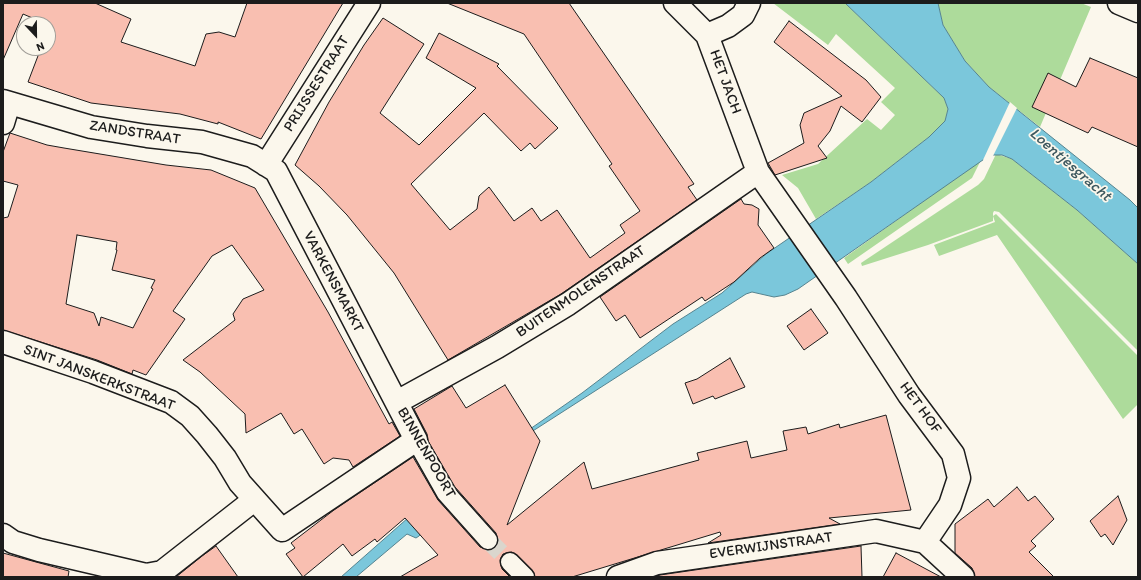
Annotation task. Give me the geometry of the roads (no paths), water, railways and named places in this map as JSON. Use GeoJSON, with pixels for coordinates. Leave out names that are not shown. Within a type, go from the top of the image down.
{"type":"FeatureCollection","features":[{"type":"Feature","properties":{"kind":"street","name":"PRIJSSESTRAAT"},"geometry":{"type":"LineString","coordinates":[[266,164],[369,3]]}},
{"type":"Feature","properties":{"kind":"street","name":"HET JACH"},"geometry":{"type":"LineString","coordinates":[[675,3],[707,34],[758,172],[790,218]]}},
{"type":"Feature","properties":{"kind":"street"},"geometry":{"type":"LineString","coordinates":[[707,34],[728,26],[743,15],[750,3]]}},
{"type":"Feature","properties":{"kind":"street"},"geometry":{"type":"LineString","coordinates":[[1119,3],[1138,11]]}},
{"type":"Feature","properties":{"kind":"street","name":"ZANDSTRAAT"},"geometry":{"type":"LineString","coordinates":[[5,109],[91,127],[148,136],[202,142],[252,156],[266,164]]}},
{"type":"Feature","properties":{"kind":"street","name":"VARKENSMARKT"},"geometry":{"type":"LineString","coordinates":[[266,164],[276,171],[397,402]]}},
{"type":"Feature","properties":{"kind":"street","name":"BUITENMOLENSTRAAT"},"geometry":{"type":"LineString","coordinates":[[397,402],[497,347],[568,304],[758,172]]}},
{"type":"Feature","properties":{"kind":"street","name":"HET HOF"},"geometry":{"type":"LineString","coordinates":[[790,218],[909,395],[953,454],[959,478],[950,505],[925,542]]}},
{"type":"Feature","properties":{"kind":"street","name":"SINT JANSKERKSTRAAT"},"geometry":{"type":"LineString","coordinates":[[3,342],[93,372],[171,402],[190,416],[207,435],[254,500],[282,530],[416,440]]}},
{"type":"Feature","properties":{"kind":"street","name":"BINNENPOORT"},"geometry":{"type":"LineString","coordinates":[[397,402],[416,440],[446,493],[488,540]]}},
{"type":"Feature","properties":{"kind":"street"},"geometry":{"type":"LineString","coordinates":[[3,535],[13,542],[39,550],[146,576],[162,572],[254,500]]}},
{"type":"Feature","properties":{"kind":"street","name":"EVERWIJNSTRAAT"},"geometry":{"type":"LineString","coordinates":[[618,577],[657,563],[876,530],[925,542]]}},
{"type":"Feature","properties":{"kind":"street"},"geometry":{"type":"LineString","coordinates":[[925,542],[963,577]]}},
{"type":"Feature","properties":{"kind":"street"},"geometry":{"type":"LineString","coordinates":[[510,562],[524,577]]}},
{"type":"Feature","properties":{"kind":"water","name":"Loentjesgracht"},"geometry":{"type":"Polygon","coordinates":[[[845,3],[938,3],[943,25],[965,61],[989,87],[1138,208],[1138,264],[1077,210],[1012,159],[1002,155],[990,155],[798,289],[785,295],[774,297],[752,292],[746,294],[455,481],[582,393],[673,324],[722,293],[766,254],[871,182],[929,137],[945,121],[948,109],[944,98],[845,3]]]}},
{"type":"Feature","properties":{"kind":"water"},"geometry":{"type":"Polygon","coordinates":[[[434,495],[447,510],[419,536],[416,538],[407,534],[356,577],[341,577],[434,495]]]}},
{"type":"Feature","properties":{"kind":"tunnel"},"geometry":{"type":"LineString","coordinates":[[488,540],[510,562]]}}]}
